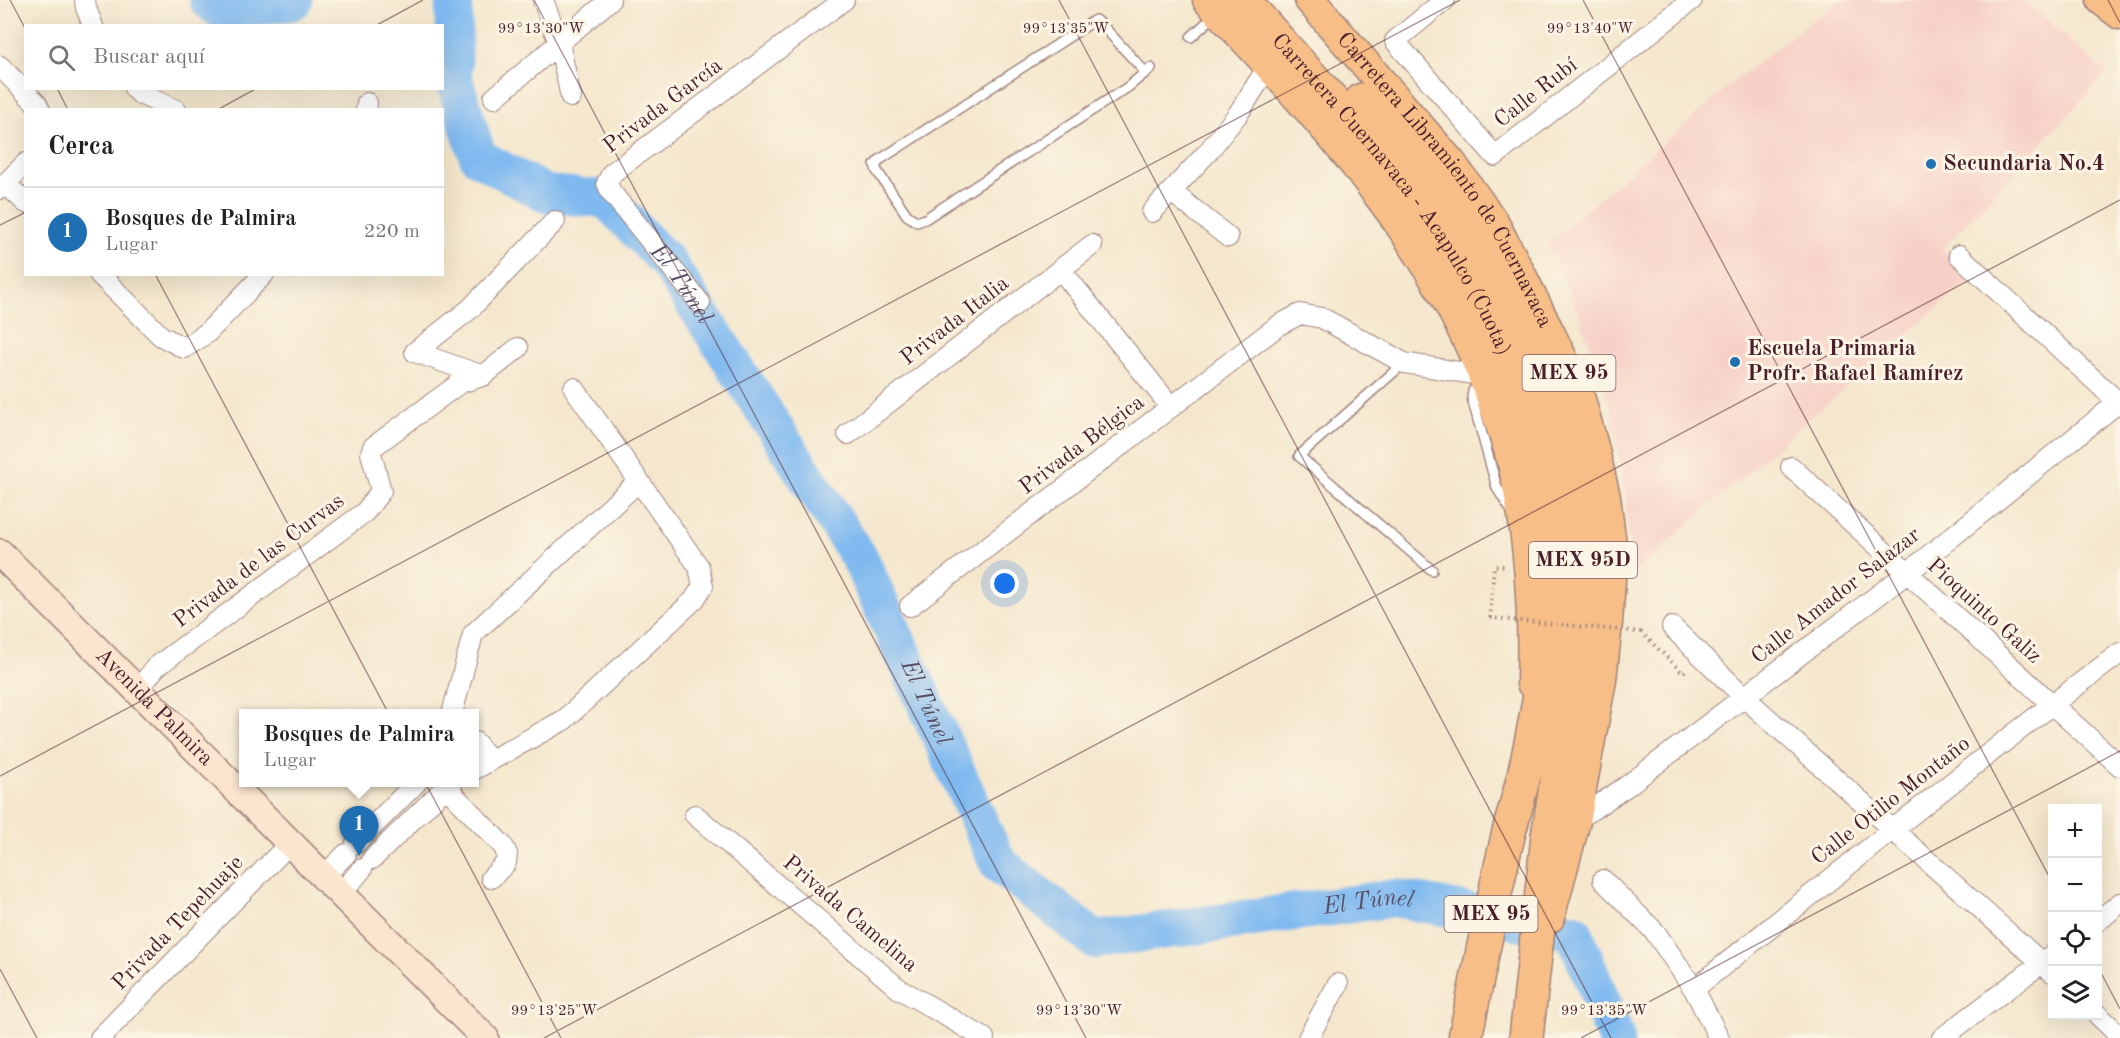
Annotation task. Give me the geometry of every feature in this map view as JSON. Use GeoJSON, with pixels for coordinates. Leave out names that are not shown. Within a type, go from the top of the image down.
{"type":"FeatureCollection","features":[{"type":"Feature","properties":{"kind":"highway","name":"Carretera Cuernavaca - Acapulco (Cuota)"},"geometry":{"type":"LineString","coordinates":[[1273,0],[1427,174],[1478,240],[1538,360],[1553,400],[1572,478],[1583,563],[1573,679],[1565,831],[1535,965]]}},
{"type":"Feature","properties":{"kind":"highway","name":"Carretera Cuernavaca - Acapulco (Cuota)"},"geometry":{"type":"LineString","coordinates":[[1223,4],[1370,142],[1413,197],[1461,270],[1483,310],[1513,375],[1543,469],[1554,526],[1556,552],[1555,596],[1529,754]]}},
{"type":"Feature","properties":{"kind":"highway","name":"MEX 95"},"geometry":{"type":"LineString","coordinates":[[1465,1038],[1508,837],[1529,754]]}},
{"type":"Feature","properties":{"kind":"highway","name":"MEX 95"},"geometry":{"type":"LineString","coordinates":[[1526,1038],[1535,965]]}},
{"type":"Feature","properties":{"kind":"main road","name":"Carretera Libramiento de Cuernavaca"},"geometry":{"type":"LineString","coordinates":[[1310,0],[1452,163],[1493,222],[1577,389],[1605,497],[1612,553],[1601,680],[1565,831]]}},
{"type":"Feature","properties":{"kind":"main road"},"geometry":{"type":"LineString","coordinates":[[2102,0],[2120,14]]}},
{"type":"Feature","properties":{"kind":"main road","name":"MEX 95"},"geometry":{"type":"LineString","coordinates":[[1223,4],[1269,65],[1352,161],[1396,217],[1460,321],[1486,378],[1515,471],[1530,566],[1532,658],[1529,754]]}},
{"type":"Feature","properties":{"kind":"main road","name":"Avenida Palmira"},"geometry":{"type":"LineString","coordinates":[[0,554],[485,1038]]}},
{"type":"Feature","properties":{"kind":"street"},"geometry":{"type":"LineString","coordinates":[[85,0],[92,24]]}},
{"type":"Feature","properties":{"kind":"street"},"geometry":{"type":"LineString","coordinates":[[543,0],[559,43],[571,97]]}},
{"type":"Feature","properties":{"kind":"street"},"geometry":{"type":"LineString","coordinates":[[494,98],[610,0]]}},
{"type":"Feature","properties":{"kind":"street","name":"Privada García"},"geometry":{"type":"LineString","coordinates":[[700,303],[611,192],[607,183],[612,173],[844,0]]}},
{"type":"Feature","properties":{"kind":"street","name":"Calle Rubí"},"geometry":{"type":"LineString","coordinates":[[1445,0],[1395,41],[1495,156],[1692,0]]}},
{"type":"Feature","properties":{"kind":"street"},"geometry":{"type":"LineString","coordinates":[[1152,212],[1208,153],[1269,65]]}},
{"type":"Feature","properties":{"kind":"street"},"geometry":{"type":"LineString","coordinates":[[0,66],[39,108]]}},
{"type":"Feature","properties":{"kind":"street"},"geometry":{"type":"LineString","coordinates":[[136,90],[172,108]]}},
{"type":"Feature","properties":{"kind":"street"},"geometry":{"type":"LineString","coordinates":[[24,165],[3,186],[24,202]]}},
{"type":"Feature","properties":{"kind":"street"},"geometry":{"type":"LineString","coordinates":[[1172,192],[1228,237]]}},
{"type":"Feature","properties":{"kind":"street"},"geometry":{"type":"LineString","coordinates":[[483,376],[415,352],[470,309],[555,221]]}},
{"type":"Feature","properties":{"kind":"street","name":"Privada Italia"},"geometry":{"type":"LineString","coordinates":[[848,434],[1092,245]]}},
{"type":"Feature","properties":{"kind":"street"},"geometry":{"type":"LineString","coordinates":[[1959,255],[2119,402]]}},
{"type":"Feature","properties":{"kind":"street","name":"Privada Bélgica"},"geometry":{"type":"LineString","coordinates":[[910,606],[1171,407],[1061,270]]}},
{"type":"Feature","properties":{"kind":"street"},"geometry":{"type":"LineString","coordinates":[[101,276],[162,336],[184,348],[207,333],[262,276]]}},
{"type":"Feature","properties":{"kind":"street"},"geometry":{"type":"LineString","coordinates":[[1171,407],[1279,325],[1300,314],[1322,318],[1404,363],[1486,378]]}},
{"type":"Feature","properties":{"kind":"street","name":"Privada de las Curvas"},"geometry":{"type":"LineString","coordinates":[[137,691],[156,667],[365,512],[381,491],[371,453],[373,447],[460,383],[483,376],[518,348]]}},
{"type":"Feature","properties":{"kind":"street"},"geometry":{"type":"LineString","coordinates":[[482,764],[564,720],[694,600],[703,586],[699,567],[574,388]]}},
{"type":"Feature","properties":{"kind":"street","name":"Calle Amador Salazar"},"geometry":{"type":"LineString","coordinates":[[1565,831],[1906,574],[2119,402]]}},
{"type":"Feature","properties":{"kind":"street","name":"Pioquinto Galiz"},"geometry":{"type":"LineString","coordinates":[[1791,467],[1906,574],[2120,766]]}},
{"type":"Feature","properties":{"kind":"street"},"geometry":{"type":"LineString","coordinates":[[453,709],[473,634],[639,481]]}},
{"type":"Feature","properties":{"kind":"street"},"geometry":{"type":"LineString","coordinates":[[1672,627],[1744,697],[1892,830],[2048,963]]}},
{"type":"Feature","properties":{"kind":"street","name":"Calle Otilio Montaño"},"geometry":{"type":"LineString","coordinates":[[1694,989],[1892,830],[2120,653]]}},
{"type":"Feature","properties":{"kind":"street"},"geometry":{"type":"LineString","coordinates":[[332,885],[351,849],[413,787]]}},
{"type":"Feature","properties":{"kind":"street"},"geometry":{"type":"LineString","coordinates":[[332,885],[367,864],[448,787]]}},
{"type":"Feature","properties":{"kind":"street"},"geometry":{"type":"LineString","coordinates":[[452,787],[503,846],[507,854],[506,862],[491,878]]}},
{"type":"Feature","properties":{"kind":"street","name":"Privada Camelina"},"geometry":{"type":"LineString","coordinates":[[695,815],[898,988],[984,1038]]}},
{"type":"Feature","properties":{"kind":"street","name":"Privada Tepehuaje"},"geometry":{"type":"LineString","coordinates":[[100,1038],[290,843]]}},
{"type":"Feature","properties":{"kind":"street"},"geometry":{"type":"LineString","coordinates":[[1603,880],[1655,932],[1694,989],[1719,1038]]}},
{"type":"Feature","properties":{"kind":"street"},"geometry":{"type":"LineString","coordinates":[[2102,917],[2120,903]]}},
{"type":"Feature","properties":{"kind":"street"},"geometry":{"type":"LineString","coordinates":[[1942,1038],[2048,965]]}},
{"type":"Feature","properties":{"kind":"street"},"geometry":{"type":"LineString","coordinates":[[1308,1038],[1338,984]]}},
{"type":"Feature","properties":{"kind":"street"},"geometry":{"type":"LineString","coordinates":[[2102,1020],[2120,1036]]}},
{"type":"Feature","properties":{"kind":"lane"},"geometry":{"type":"LineString","coordinates":[[1191,37],[1223,4]]}},
{"type":"Feature","properties":{"kind":"lane"},"geometry":{"type":"LineString","coordinates":[[1095,20],[1148,70],[1128,87],[917,222],[908,215],[878,171],[876,165],[881,159],[1095,20]]}},
{"type":"Feature","properties":{"kind":"lane"},"geometry":{"type":"LineString","coordinates":[[1404,363],[1299,456],[1432,570]]}},
{"type":"Feature","properties":{"kind":"path"},"geometry":{"type":"LineString","coordinates":[[1494,566],[1490,618],[1641,632],[1683,673]]}},
{"type":"Feature","properties":{"kind":"shaded area","name":"Escuela Primaria Profr. Rafael Ramírez"},"geometry":{"type":"Polygon","coordinates":[[[1839,0],[2024,0],[2107,73],[1942,249],[1973,277],[1632,573],[1626,498],[1610,404],[1581,320],[1548,244],[1738,78],[1839,0]]]}},
{"type":"Feature","properties":{"kind":"waterway","name":"El Túnel"},"geometry":{"type":"LineString","coordinates":[[208,0],[222,11],[294,0]]}},
{"type":"Feature","properties":{"kind":"waterway","name":"El Túnel"},"geometry":{"type":"LineString","coordinates":[[454,0],[453,77],[478,157],[546,194],[606,199],[667,262],[860,559],[998,863],[1095,940],[1395,898],[1574,932],[1616,1038]]}},
{"type":"Feature","properties":{"kind":"place","name":"Secundaria No.4"},"geometry":{"type":"Point","coordinates":[1931,164]}},
{"type":"Feature","properties":{"kind":"place","name":"Escuela Primaria Profr. Rafael Ramírez"},"geometry":{"type":"Point","coordinates":[1735,362]}},
{"type":"Feature","properties":{"kind":"place","name":"Bosques de Palmira"},"geometry":{"type":"Point","coordinates":[359,856]}}]}
